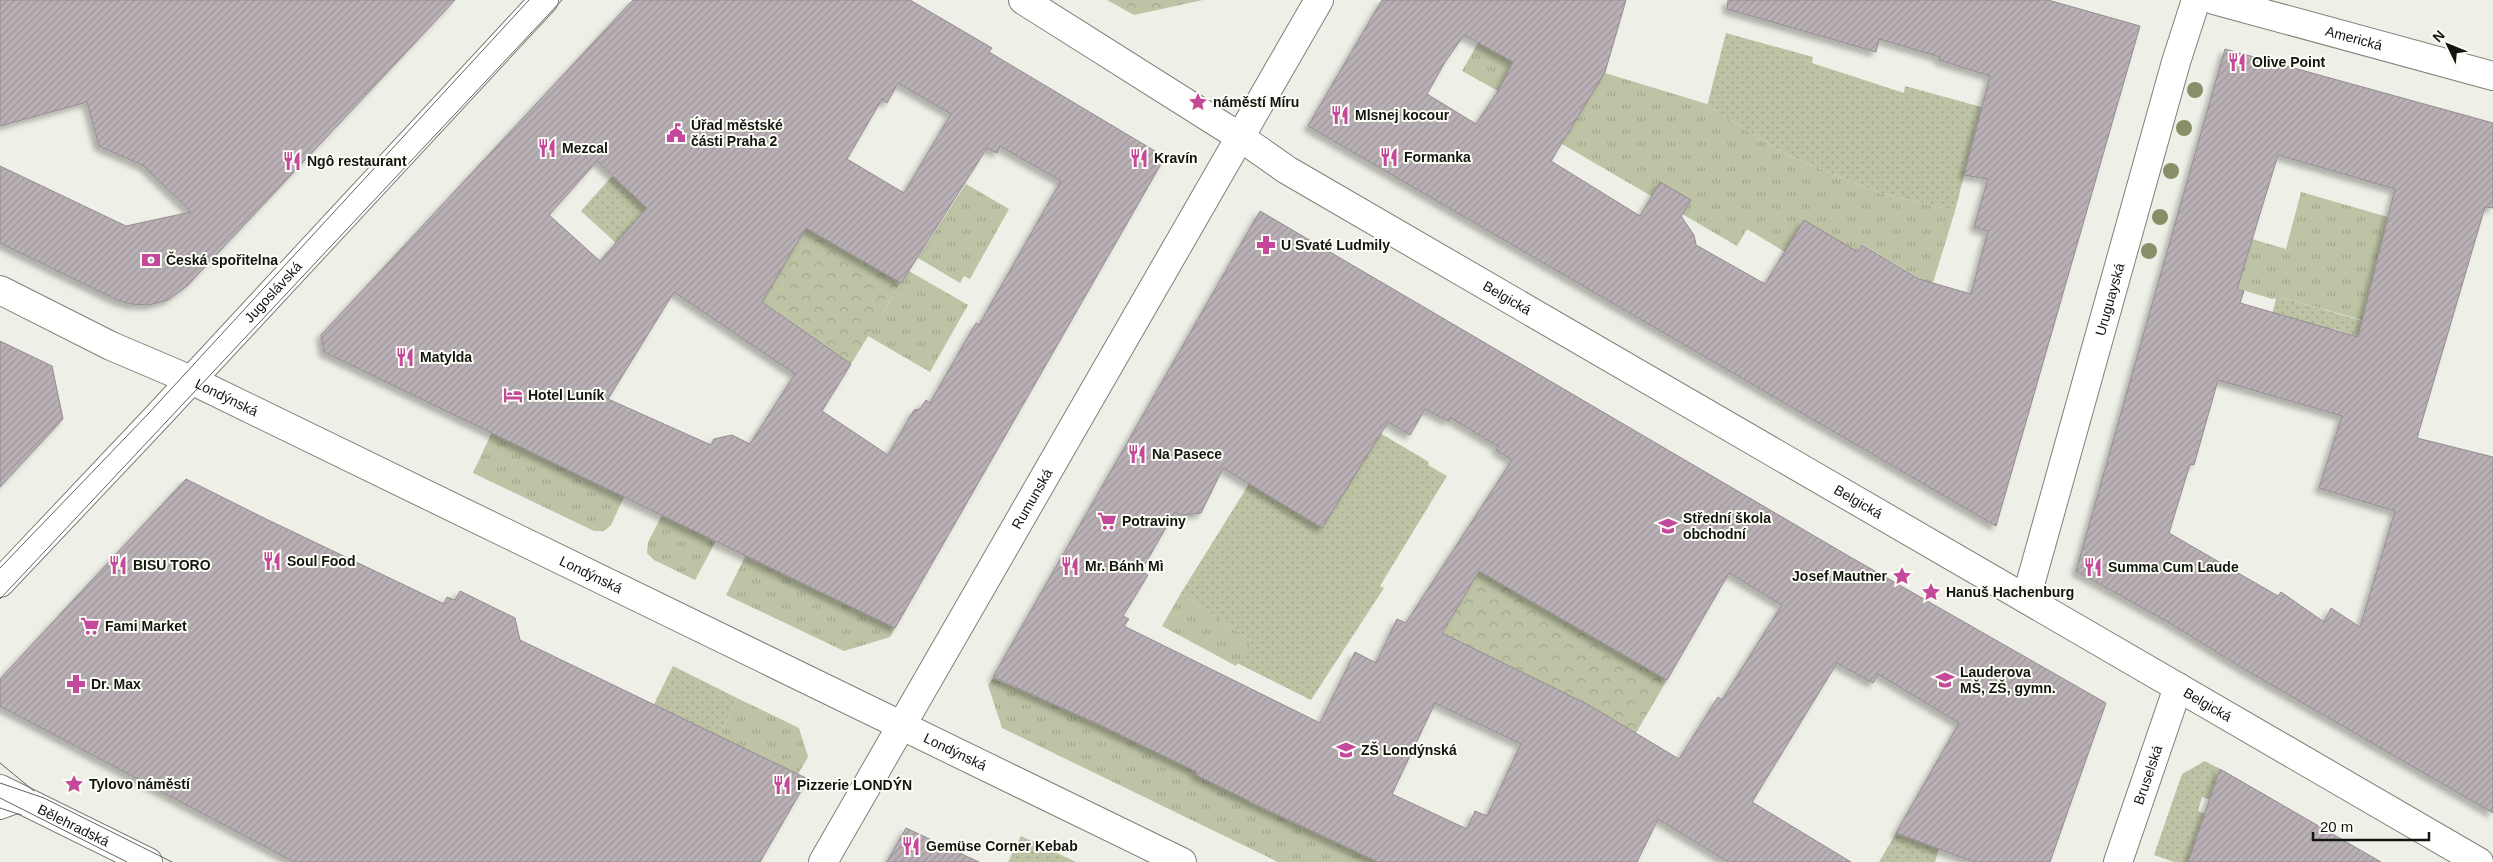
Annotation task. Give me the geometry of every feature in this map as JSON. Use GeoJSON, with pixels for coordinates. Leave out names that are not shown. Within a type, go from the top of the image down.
{"type":"FeatureCollection","features":[{"type":"Feature","properties":{"kind":"street","name":"Jugoslávská"},"geometry":{"type":"LineString","coordinates":[[0,583],[544,0]]}},
{"type":"Feature","properties":{"kind":"street"},"geometry":{"type":"LineString","coordinates":[[1023,0],[1240,137],[1319,0]]}},
{"type":"Feature","properties":{"kind":"street","name":"Uruguayská"},"geometry":{"type":"LineString","coordinates":[[2026,599],[2176,62],[2196,0]]}},
{"type":"Feature","properties":{"kind":"street","name":"Americká"},"geometry":{"type":"LineString","coordinates":[[2214,0],[2493,76]]}},
{"type":"Feature","properties":{"kind":"street","name":"Belgická"},"geometry":{"type":"LineString","coordinates":[[1240,137],[1287,170],[2479,862]]}},
{"type":"Feature","properties":{"kind":"street","name":"Rumunská"},"geometry":{"type":"LineString","coordinates":[[823,862],[1240,137]]}},
{"type":"Feature","properties":{"kind":"street","name":"Londýnská"},"geometry":{"type":"LineString","coordinates":[[0,290],[112,346],[191,380],[1182,862]]}},
{"type":"Feature","properties":{"kind":"street","name":"Bruselská"},"geometry":{"type":"LineString","coordinates":[[2118,862],[2178,687]]}},
{"type":"Feature","properties":{"kind":"street","name":"Bělehradská"},"geometry":{"type":"LineString","coordinates":[[0,789],[148,862]]}},
{"type":"Feature","properties":{"kind":"lane"},"geometry":{"type":"LineString","coordinates":[[0,810],[25,801]]}},
{"type":"Feature","properties":{"kind":"green space"},"geometry":{"type":"Polygon","coordinates":[[[1107,0],[1203,0],[1134,15],[1107,0]]]}},
{"type":"Feature","properties":{"kind":"green space"},"geometry":{"type":"Polygon","coordinates":[[[1726,33],[1813,57],[1812,63],[1904,93],[1905,86],[1985,108],[1977,125],[1955,211],[1879,193],[1789,156],[1707,106],[1726,33]]]}},
{"type":"Feature","properties":{"kind":"green space"},"geometry":{"type":"Polygon","coordinates":[[[1478,43],[1574,60],[1606,69],[1605,73],[1707,104],[1707,106],[1789,156],[1879,193],[1955,211],[1932,286],[1862,244],[1854,257],[1848,246],[1805,221],[1785,252],[1747,229],[1737,246],[1562,144],[1580,113],[1560,100],[1519,53],[1498,91],[1462,71],[1478,43]]]}},
{"type":"Feature","properties":{"kind":"green space"},"geometry":{"type":"Polygon","coordinates":[[[612,176],[647,208],[616,243],[581,211],[612,176]]]}},
{"type":"Feature","properties":{"kind":"green space"},"geometry":{"type":"Polygon","coordinates":[[[966,184],[1009,209],[970,279],[964,276],[960,283],[918,258],[966,184]]]}},
{"type":"Feature","properties":{"kind":"green space"},"geometry":{"type":"Polygon","coordinates":[[[2301,192],[2388,217],[2362,320],[2280,297],[2272,299],[2236,288],[2252,239],[2286,249],[2301,192]]]}},
{"type":"Feature","properties":{"kind":"green space"},"geometry":{"type":"Polygon","coordinates":[[[806,228],[901,283],[851,364],[762,302],[806,228]]]}},
{"type":"Feature","properties":{"kind":"green space"},"geometry":{"type":"Polygon","coordinates":[[[909,271],[968,305],[930,372],[868,336],[909,271]]]}},
{"type":"Feature","properties":{"kind":"green space"},"geometry":{"type":"Polygon","coordinates":[[[2280,297],[2387,328],[2376,342],[2334,329],[2334,331],[2265,346],[2276,298],[2280,297]]]}},
{"type":"Feature","properties":{"kind":"green space"},"geometry":{"type":"Polygon","coordinates":[[[492,432],[624,497],[611,525],[604,531],[594,531],[473,473],[492,432]]]}},
{"type":"Feature","properties":{"kind":"green space"},"geometry":{"type":"Polygon","coordinates":[[[1380,433],[1429,462],[1428,465],[1447,476],[1380,586],[1384,588],[1311,700],[1237,663],[1252,641],[1181,593],[1249,484],[1322,527],[1380,433]]]}},
{"type":"Feature","properties":{"kind":"green space"},"geometry":{"type":"Polygon","coordinates":[[[662,515],[716,541],[695,580],[654,560],[647,553],[648,542],[662,515]]]}},
{"type":"Feature","properties":{"kind":"green space"},"geometry":{"type":"Polygon","coordinates":[[[746,555],[895,628],[890,637],[844,651],[726,595],[746,555]]]}},
{"type":"Feature","properties":{"kind":"green space"},"geometry":{"type":"Polygon","coordinates":[[[1479,571],[1667,680],[1636,733],[1589,705],[1460,642],[1439,639],[1479,571]]]}},
{"type":"Feature","properties":{"kind":"green space"},"geometry":{"type":"Polygon","coordinates":[[[1181,593],[1252,641],[1236,666],[1162,626],[1181,593]]]}},
{"type":"Feature","properties":{"kind":"green space"},"geometry":{"type":"Polygon","coordinates":[[[673,666],[737,698],[719,737],[653,706],[673,666]]]}},
{"type":"Feature","properties":{"kind":"green space"},"geometry":{"type":"Polygon","coordinates":[[[993,678],[1098,724],[1197,772],[1196,775],[1250,799],[1249,802],[1378,862],[1278,862],[1002,728],[988,685],[993,678]]]}},
{"type":"Feature","properties":{"kind":"green space"},"geometry":{"type":"Polygon","coordinates":[[[737,698],[799,728],[808,757],[798,774],[719,737],[737,698]]]}},
{"type":"Feature","properties":{"kind":"green space"},"geometry":{"type":"Polygon","coordinates":[[[2205,761],[2220,769],[2209,799],[2202,797],[2198,811],[2205,814],[2188,862],[2174,862],[2154,855],[2182,774],[2205,761]]]}},
{"type":"Feature","properties":{"kind":"green space"},"geometry":{"type":"Polygon","coordinates":[[[1896,833],[1939,849],[1935,862],[1879,862],[1896,833]]]}},
{"type":"Feature","properties":{"kind":"green space"},"geometry":{"type":"Polygon","coordinates":[[[1021,836],[1076,862],[1008,862],[1021,836]]]}},
{"type":"Feature","properties":{"kind":"building"},"geometry":{"type":"Polygon","coordinates":[[[0,0],[455,0],[187,286],[168,300],[149,305],[130,304],[115,299],[0,243],[0,166],[126,226],[191,212],[144,166],[99,146],[87,102],[0,126],[0,0]]]}},
{"type":"Feature","properties":{"kind":"building"},"geometry":{"type":"Polygon","coordinates":[[[633,0],[910,0],[992,48],[989,52],[1165,157],[895,628],[324,352],[321,335],[633,0]],[[898,83],[887,103],[882,99],[847,159],[904,193],[951,114],[898,83]],[[1000,146],[997,153],[987,148],[901,283],[806,228],[762,302],[851,364],[822,411],[888,455],[914,410],[920,409],[926,400],[930,403],[976,323],[979,325],[1061,181],[1000,146]],[[597,161],[549,215],[600,261],[647,208],[597,161]],[[674,292],[608,399],[711,445],[714,439],[732,435],[750,444],[795,374],[674,292]]]}},
{"type":"Feature","properties":{"kind":"building"},"geometry":{"type":"Polygon","coordinates":[[[1382,0],[1626,0],[1605,72],[1551,161],[1640,216],[1660,182],[1691,200],[1681,216],[1694,235],[1696,245],[1765,284],[1804,220],[1858,252],[1862,245],[1919,279],[1971,294],[1988,231],[1974,227],[1988,179],[1964,175],[1990,76],[1939,60],[1940,57],[1879,39],[1876,52],[1727,9],[1728,0],[2048,0],[2140,26],[1996,526],[1308,126],[1382,0]],[[1464,35],[1445,62],[1427,94],[1476,124],[1498,91],[1513,62],[1464,35]]]}},
{"type":"Feature","properties":{"kind":"building"},"geometry":{"type":"Polygon","coordinates":[[[2225,49],[2493,123],[2493,208],[2485,207],[2417,438],[2493,457],[2493,813],[2244,669],[2168,622],[2076,571],[2225,49]],[[2278,155],[2237,289],[2244,291],[2240,303],[2358,337],[2395,189],[2278,155]],[[2218,380],[2194,465],[2190,464],[2169,533],[2278,596],[2281,592],[2324,622],[2331,608],[2360,627],[2395,511],[2319,488],[2342,416],[2218,380]]]}},
{"type":"Feature","properties":{"kind":"building"},"geometry":{"type":"Polygon","coordinates":[[[1260,211],[1852,558],[2106,703],[2050,862],[1974,862],[1896,833],[1959,723],[1878,674],[1873,683],[1837,663],[1752,802],[1851,862],[1728,862],[1658,819],[1637,862],[1378,862],[1196,775],[1197,772],[1098,724],[993,677],[1260,211]],[[1425,409],[1410,435],[1388,422],[1322,528],[1223,468],[1201,513],[1181,515],[1175,512],[1141,571],[1148,575],[1123,616],[1129,619],[1124,626],[1320,723],[1355,652],[1376,663],[1397,619],[1406,623],[1512,460],[1496,450],[1499,447],[1451,418],[1448,421],[1425,409]],[[1479,571],[1442,633],[1589,705],[1679,759],[1718,697],[1722,700],[1782,605],[1729,573],[1667,680],[1479,571]],[[1435,703],[1392,794],[1467,829],[1475,811],[1487,816],[1521,744],[1435,703]]]}},
{"type":"Feature","properties":{"kind":"building"},"geometry":{"type":"Polygon","coordinates":[[[0,341],[52,366],[63,419],[0,487],[0,341]]]}},
{"type":"Feature","properties":{"kind":"building"},"geometry":{"type":"Polygon","coordinates":[[[186,479],[444,604],[447,597],[455,600],[460,591],[515,618],[520,640],[808,779],[760,862],[294,862],[0,706],[0,679],[186,479]]]}},
{"type":"Feature","properties":{"kind":"building"},"geometry":{"type":"Polygon","coordinates":[[[2220,769],[2381,862],[2188,862],[2220,769]]]}},
{"type":"Feature","properties":{"kind":"building"},"geometry":{"type":"Polygon","coordinates":[[[906,828],[979,862],[887,862],[906,828]]]}},
{"type":"Feature","properties":{"kind":"tram line"},"geometry":{"type":"LineString","coordinates":[[0,568],[149,413],[529,0]]}},
{"type":"Feature","properties":{"kind":"tram line"},"geometry":{"type":"LineString","coordinates":[[0,599],[562,0]]}},
{"type":"Feature","properties":{"kind":"tram line"},"geometry":{"type":"LineString","coordinates":[[0,763],[34,791]]}},
{"type":"Feature","properties":{"kind":"tram line"},"geometry":{"type":"LineString","coordinates":[[0,783],[44,798],[172,862]]}},
{"type":"Feature","properties":{"kind":"tram line"},"geometry":{"type":"LineString","coordinates":[[0,798],[127,862]]}},
{"type":"Feature","properties":{"kind":"tram line"},"geometry":{"type":"LineString","coordinates":[[0,808],[21,815]]}},
{"type":"Feature","properties":{"kind":"place","name":"Olive Point"},"geometry":{"type":"Point","coordinates":[2237,62]}},
{"type":"Feature","properties":{"kind":"place","name":"náměstí Míru"},"geometry":{"type":"Point","coordinates":[1198,102]}},
{"type":"Feature","properties":{"kind":"place","name":"Mlsnej kocour"},"geometry":{"type":"Point","coordinates":[1340,115]}},
{"type":"Feature","properties":{"kind":"place","name":"Úřad městské části Praha 2"},"geometry":{"type":"Point","coordinates":[676,133]}},
{"type":"Feature","properties":{"kind":"place","name":"Mezcal"},"geometry":{"type":"Point","coordinates":[547,148]}},
{"type":"Feature","properties":{"kind":"place","name":"Formanka"},"geometry":{"type":"Point","coordinates":[1389,157]}},
{"type":"Feature","properties":{"kind":"place","name":"Kravín"},"geometry":{"type":"Point","coordinates":[1139,158]}},
{"type":"Feature","properties":{"kind":"place","name":"Ngô restaurant"},"geometry":{"type":"Point","coordinates":[292,161]}},
{"type":"Feature","properties":{"kind":"place","name":"U Svaté Ludmily"},"geometry":{"type":"Point","coordinates":[1266,245]}},
{"type":"Feature","properties":{"kind":"place","name":"Česká spořitelna"},"geometry":{"type":"Point","coordinates":[151,260]}},
{"type":"Feature","properties":{"kind":"place","name":"Matylda"},"geometry":{"type":"Point","coordinates":[405,357]}},
{"type":"Feature","properties":{"kind":"place","name":"Hotel Luník"},"geometry":{"type":"Point","coordinates":[513,395]}},
{"type":"Feature","properties":{"kind":"place","name":"Na Pasece"},"geometry":{"type":"Point","coordinates":[1137,454]}},
{"type":"Feature","properties":{"kind":"place","name":"Potraviny"},"geometry":{"type":"Point","coordinates":[1107,521]}},
{"type":"Feature","properties":{"kind":"place","name":"Střední škola obchodní"},"geometry":{"type":"Point","coordinates":[1668,526]}},
{"type":"Feature","properties":{"kind":"place","name":"Soul Food"},"geometry":{"type":"Point","coordinates":[272,561]}},
{"type":"Feature","properties":{"kind":"place","name":"BISU TORO"},"geometry":{"type":"Point","coordinates":[118,565]}},
{"type":"Feature","properties":{"kind":"place","name":"Mr. Bánh Mì"},"geometry":{"type":"Point","coordinates":[1070,566]}},
{"type":"Feature","properties":{"kind":"place","name":"Summa Cum Laude"},"geometry":{"type":"Point","coordinates":[2093,567]}},
{"type":"Feature","properties":{"kind":"place","name":"Josef Mautner"},"geometry":{"type":"Point","coordinates":[1902,576]}},
{"type":"Feature","properties":{"kind":"place","name":"Hanuš Hachenburg"},"geometry":{"type":"Point","coordinates":[1931,592]}},
{"type":"Feature","properties":{"kind":"place","name":"Fami Market"},"geometry":{"type":"Point","coordinates":[90,626]}},
{"type":"Feature","properties":{"kind":"place","name":"Lauderova MŠ, ZŠ, gymn."},"geometry":{"type":"Point","coordinates":[1945,680]}},
{"type":"Feature","properties":{"kind":"place","name":"Dr. Max"},"geometry":{"type":"Point","coordinates":[76,684]}},
{"type":"Feature","properties":{"kind":"place","name":"ZŠ Londýnská"},"geometry":{"type":"Point","coordinates":[1346,750]}},
{"type":"Feature","properties":{"kind":"place","name":"Tylovo náměstí"},"geometry":{"type":"Point","coordinates":[74,784]}},
{"type":"Feature","properties":{"kind":"place","name":"Pizzerie LONDÝN"},"geometry":{"type":"Point","coordinates":[782,785]}},
{"type":"Feature","properties":{"kind":"place","name":"Gemüse Corner Kebab"},"geometry":{"type":"Point","coordinates":[911,846]}}]}
